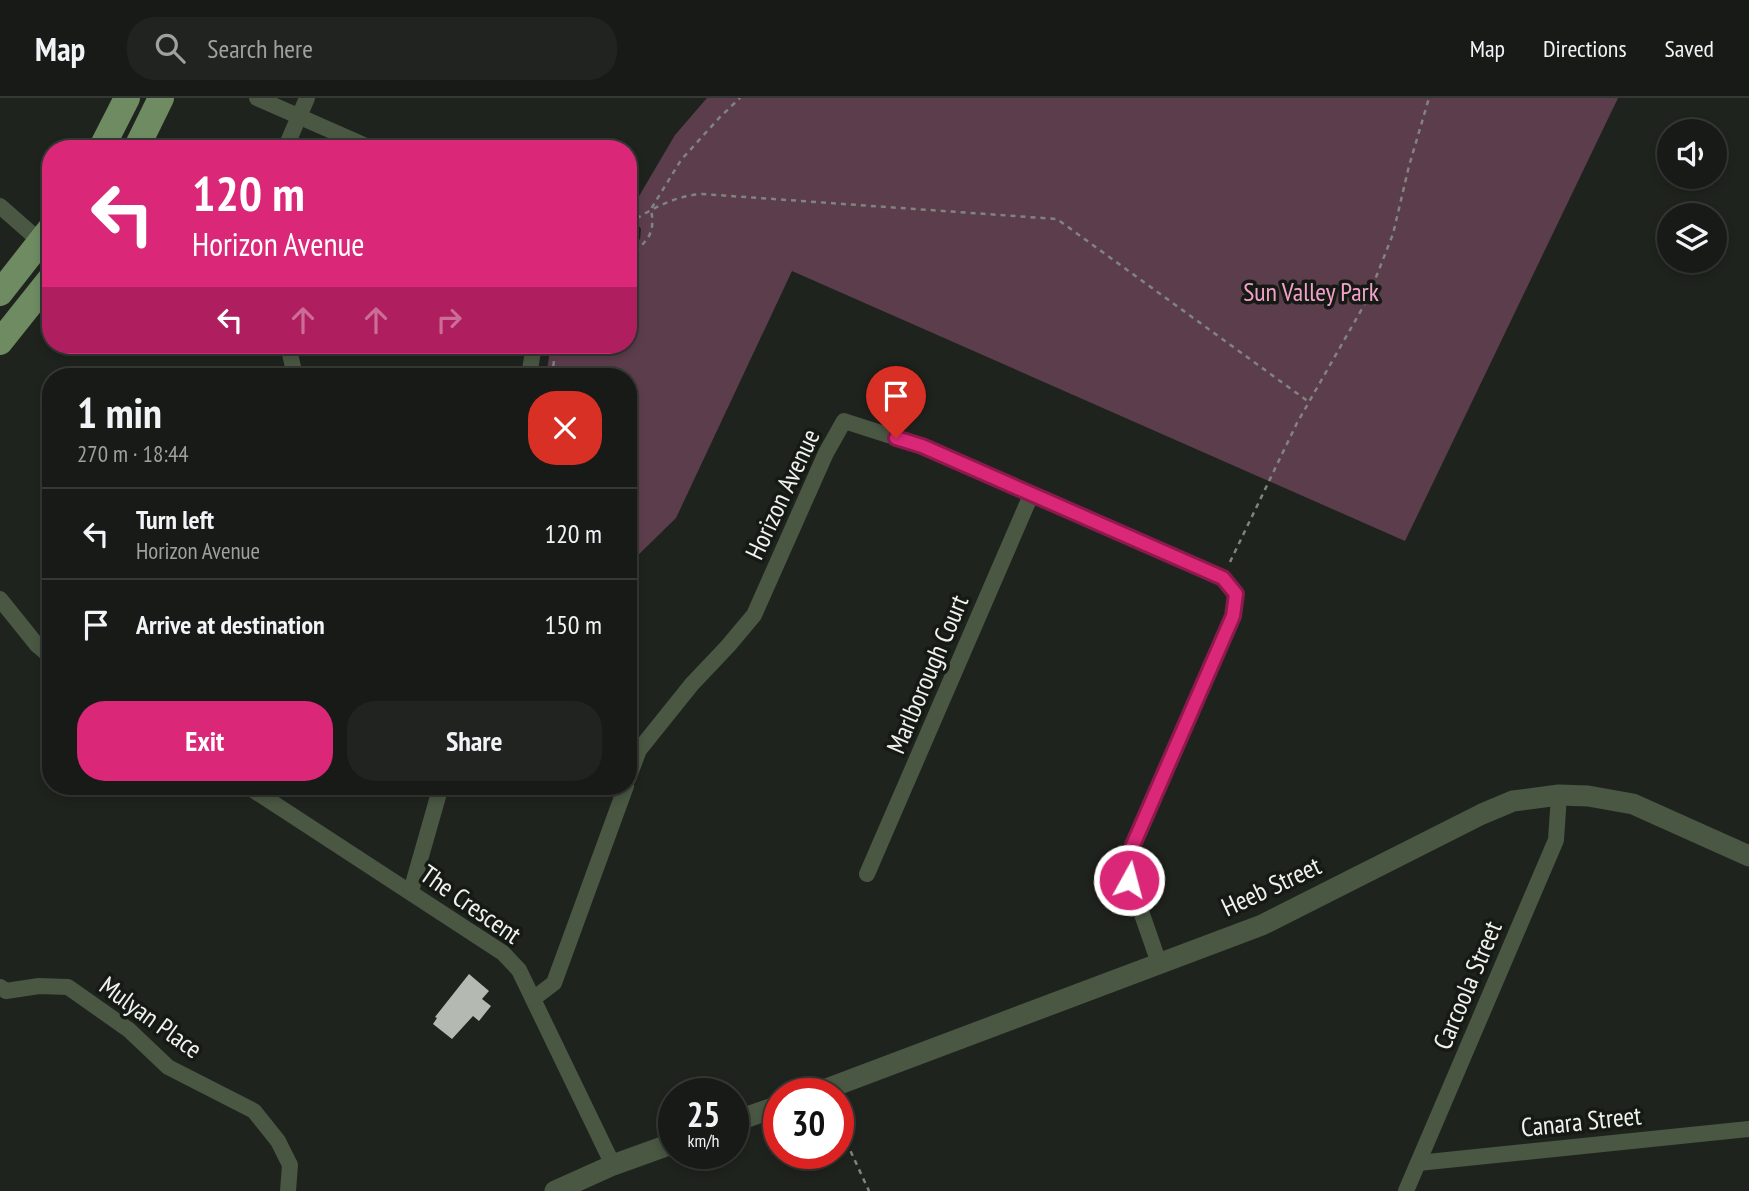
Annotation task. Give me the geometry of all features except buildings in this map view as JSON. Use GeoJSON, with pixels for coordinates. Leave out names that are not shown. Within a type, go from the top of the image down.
{"type":"FeatureCollection","features":[{"type":"Feature","properties":{"kind":"main road"},"geometry":{"type":"LineString","coordinates":[[106,140],[127,98]]}},
{"type":"Feature","properties":{"kind":"main road"},"geometry":{"type":"LineString","coordinates":[[140,140],[161,98]]}},
{"type":"Feature","properties":{"kind":"main road"},"geometry":{"type":"LineString","coordinates":[[0,293],[42,240]]}},
{"type":"Feature","properties":{"kind":"main road"},"geometry":{"type":"LineString","coordinates":[[0,342],[42,289]]}},
{"type":"Feature","properties":{"kind":"street"},"geometry":{"type":"LineString","coordinates":[[257,98],[353,140]]}},
{"type":"Feature","properties":{"kind":"street"},"geometry":{"type":"LineString","coordinates":[[289,140],[307,98]]}},
{"type":"Feature","properties":{"kind":"street"},"geometry":{"type":"LineString","coordinates":[[0,206],[42,232]]}},
{"type":"Feature","properties":{"kind":"street","name":"Horizon Avenue"},"geometry":{"type":"LineString","coordinates":[[637,755],[692,684],[754,615],[826,453],[844,421],[922,446],[1223,578]]}},
{"type":"Feature","properties":{"kind":"street","name":"Marlborough Court"},"geometry":{"type":"LineString","coordinates":[[867,874],[1031,495]]}},
{"type":"Feature","properties":{"kind":"street"},"geometry":{"type":"LineString","coordinates":[[1159,963],[1129,880],[1133,845],[1233,616],[1236,594],[1223,578]]}},
{"type":"Feature","properties":{"kind":"street"},"geometry":{"type":"LineString","coordinates":[[0,599],[42,649]]}},
{"type":"Feature","properties":{"kind":"street","name":"The Crescent"},"geometry":{"type":"LineString","coordinates":[[261,795],[503,953],[519,971],[613,1165]]}},
{"type":"Feature","properties":{"kind":"street"},"geometry":{"type":"LineString","coordinates":[[411,891],[438,795]]}},
{"type":"Feature","properties":{"kind":"street"},"geometry":{"type":"LineString","coordinates":[[533,999],[554,983],[623,795]]}},
{"type":"Feature","properties":{"kind":"street","name":"Heeb Street"},"geometry":{"type":"LineString","coordinates":[[854,1078],[1262,925],[1482,814],[1513,802],[1559,795],[1588,796],[1633,804],[1749,856]]}},
{"type":"Feature","properties":{"kind":"street","name":"Carcoola Street"},"geometry":{"type":"LineString","coordinates":[[1406,1191],[1556,840],[1559,795]]}},
{"type":"Feature","properties":{"kind":"street","name":"Mulyan Place"},"geometry":{"type":"LineString","coordinates":[[2,993],[39,986],[68,987],[129,1030],[168,1067],[254,1111],[278,1141],[290,1165],[288,1191]]}},
{"type":"Feature","properties":{"kind":"street","name":"Canara Street"},"geometry":{"type":"LineString","coordinates":[[1418,1163],[1749,1129]]}},
{"type":"Feature","properties":{"kind":"street"},"geometry":{"type":"LineString","coordinates":[[555,1191],[658,1149]]}},
{"type":"Feature","properties":{"kind":"path"},"geometry":{"type":"LineString","coordinates":[[637,250],[649,237],[654,226],[651,209],[681,160],[740,98]]}},
{"type":"Feature","properties":{"kind":"path"},"geometry":{"type":"LineString","coordinates":[[1223,578],[1272,472],[1367,300],[1393,234],[1429,98]]}},
{"type":"Feature","properties":{"kind":"path"},"geometry":{"type":"LineString","coordinates":[[637,218],[682,195],[702,194],[1057,219],[1309,402]]}},
{"type":"Feature","properties":{"kind":"path"},"geometry":{"type":"LineString","coordinates":[[854,1159],[869,1191]]}},
{"type":"Feature","properties":{"kind":"green space","name":"Sun Valley Park"},"geometry":{"type":"Polygon","coordinates":[[[707,98],[1618,98],[1405,541],[792,271],[676,518],[637,556],[637,368],[547,368],[550,354],[637,354],[637,242],[641,229],[637,224],[637,199],[675,135],[707,98]]]}},
{"type":"Feature","properties":{"kind":"route"},"geometry":{"type":"LineString","coordinates":[[896,438],[922,446],[1223,578],[1236,594],[1233,616],[1133,845],[1129,880]]}}]}
